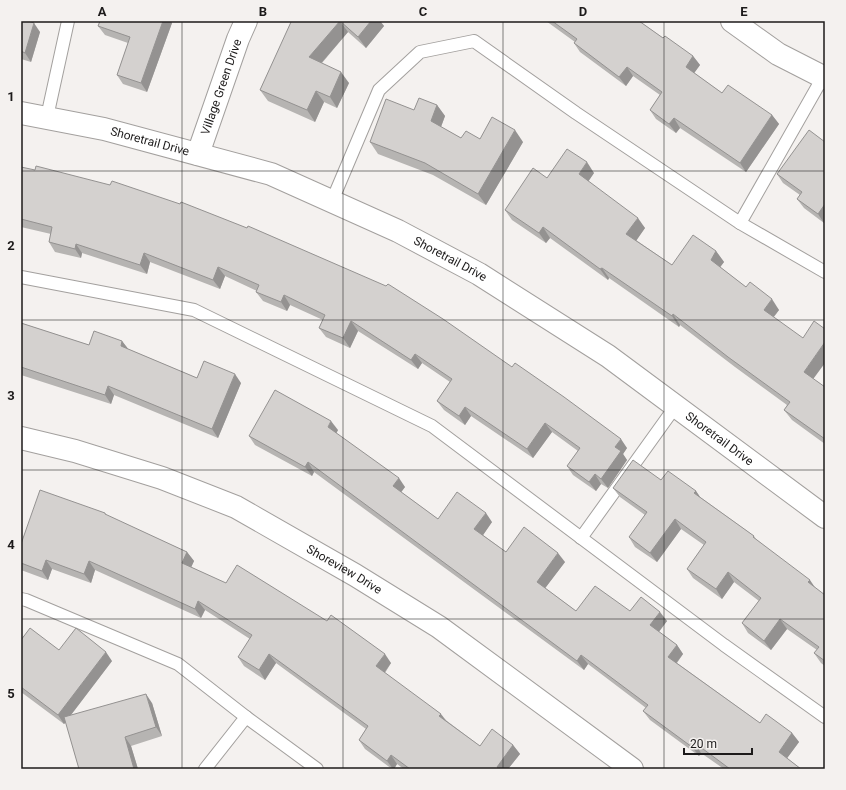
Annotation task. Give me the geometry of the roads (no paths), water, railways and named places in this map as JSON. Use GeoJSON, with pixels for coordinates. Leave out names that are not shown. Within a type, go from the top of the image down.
{"type":"FeatureCollection","features":[{"type":"Feature","properties":{"kind":"street","name":"Village Green Drive"},"geometry":{"type":"LineString","coordinates":[[198,154],[238,39],[246,21]]}},
{"type":"Feature","properties":{"kind":"street"},"geometry":{"type":"LineString","coordinates":[[732,21],[778,54],[824,77]]}},
{"type":"Feature","properties":{"kind":"street","name":"Shoretrail Drive"},"geometry":{"type":"LineString","coordinates":[[21,113],[104,129],[270,174],[398,231],[479,274],[608,356],[825,517]]}},
{"type":"Feature","properties":{"kind":"street","name":"Shoreview Drive"},"geometry":{"type":"LineString","coordinates":[[21,438],[75,451],[162,478],[236,508],[355,575],[439,627],[632,769]]}},
{"type":"Feature","properties":{"kind":"lane"},"geometry":{"type":"LineString","coordinates":[[47,117],[68,21]]}},
{"type":"Feature","properties":{"kind":"lane"},"geometry":{"type":"LineString","coordinates":[[332,202],[379,90],[420,52],[474,41],[576,113],[740,223],[825,272]]}},
{"type":"Feature","properties":{"kind":"lane"},"geometry":{"type":"LineString","coordinates":[[740,223],[824,77]]}},
{"type":"Feature","properties":{"kind":"lane"},"geometry":{"type":"LineString","coordinates":[[21,277],[194,310],[432,426],[724,645],[825,717]]}},
{"type":"Feature","properties":{"kind":"lane"},"geometry":{"type":"LineString","coordinates":[[580,538],[675,407]]}},
{"type":"Feature","properties":{"kind":"lane"},"geometry":{"type":"LineString","coordinates":[[21,599],[178,664],[246,717],[317,769]]}},
{"type":"Feature","properties":{"kind":"lane"},"geometry":{"type":"LineString","coordinates":[[205,769],[246,717]]}}]}
